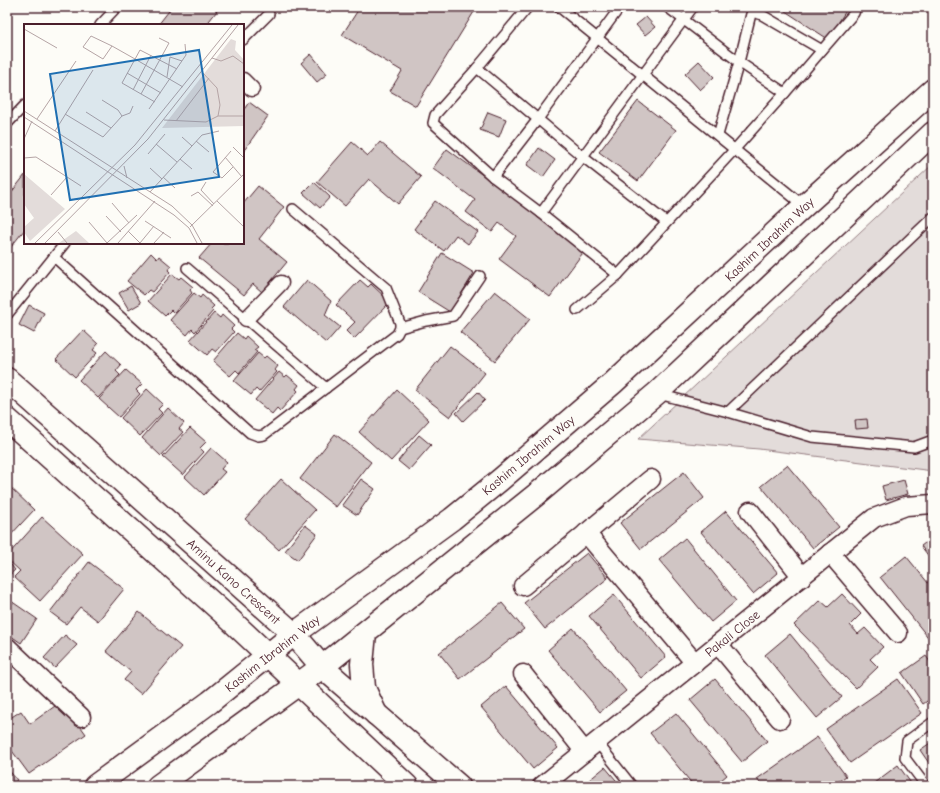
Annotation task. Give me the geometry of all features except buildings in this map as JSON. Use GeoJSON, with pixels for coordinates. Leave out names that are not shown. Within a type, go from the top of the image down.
{"type":"FeatureCollection","features":[{"type":"Feature","properties":{"kind":"main road","name":"Kashim Ibrahim Way"},"geometry":{"type":"LineString","coordinates":[[95,786],[210,702],[294,634],[452,519],[500,480],[613,383],[804,206],[933,90]]}},
{"type":"Feature","properties":{"kind":"main road"},"geometry":{"type":"LineString","coordinates":[[158,786],[322,667],[537,494],[657,393],[933,133]]}},
{"type":"Feature","properties":{"kind":"main road","name":"Aminu Kano Crescent"},"geometry":{"type":"LineString","coordinates":[[7,379],[294,634],[322,667],[459,786]]}},
{"type":"Feature","properties":{"kind":"main road"},"geometry":{"type":"LineString","coordinates":[[7,419],[268,656],[407,786]]}},
{"type":"Feature","properties":{"kind":"main road"},"geometry":{"type":"LineString","coordinates":[[365,632],[362,664],[364,688],[376,714]]}},
{"type":"Feature","properties":{"kind":"main road"},"geometry":{"type":"LineString","coordinates":[[271,703],[289,701],[320,704]]}},
{"type":"Feature","properties":{"kind":"street"},"geometry":{"type":"LineString","coordinates":[[246,319],[281,283]]}},
{"type":"Feature","properties":{"kind":"street"},"geometry":{"type":"LineString","coordinates":[[523,586],[651,479]]}},
{"type":"Feature","properties":{"kind":"street","name":"Pakali Close"},"geometry":{"type":"LineString","coordinates":[[542,786],[874,518],[906,506],[933,504]]}},
{"type":"Feature","properties":{"kind":"street"},"geometry":{"type":"LineString","coordinates":[[750,511],[802,577]]}},
{"type":"Feature","properties":{"kind":"street"},"geometry":{"type":"LineString","coordinates":[[586,533],[695,663]]}},
{"type":"Feature","properties":{"kind":"street"},"geometry":{"type":"LineString","coordinates":[[830,553],[898,633]]}},
{"type":"Feature","properties":{"kind":"street"},"geometry":{"type":"LineString","coordinates":[[718,644],[780,719]]}},
{"type":"Feature","properties":{"kind":"street"},"geometry":{"type":"LineString","coordinates":[[7,647],[81,717]]}},
{"type":"Feature","properties":{"kind":"street"},"geometry":{"type":"LineString","coordinates":[[523,674],[591,747]]}},
{"type":"Feature","properties":{"kind":"lane"},"geometry":{"type":"LineString","coordinates":[[101,24],[117,7]]}},
{"type":"Feature","properties":{"kind":"lane"},"geometry":{"type":"LineString","coordinates":[[528,7],[435,115],[433,123],[493,177],[618,275]]}},
{"type":"Feature","properties":{"kind":"lane"},"geometry":{"type":"LineString","coordinates":[[559,7],[804,206]]}},
{"type":"Feature","properties":{"kind":"lane"},"geometry":{"type":"LineString","coordinates":[[493,177],[538,119],[620,7]]}},
{"type":"Feature","properties":{"kind":"lane"},"geometry":{"type":"LineString","coordinates":[[667,7],[739,62],[785,93]]}},
{"type":"Feature","properties":{"kind":"lane"},"geometry":{"type":"LineString","coordinates":[[541,214],[694,7]]}},
{"type":"Feature","properties":{"kind":"lane"},"geometry":{"type":"LineString","coordinates":[[577,310],[618,275],[735,149],[854,13],[856,7]]}},
{"type":"Feature","properties":{"kind":"lane"},"geometry":{"type":"LineString","coordinates":[[718,135],[751,14],[755,12],[762,14],[822,50]]}},
{"type":"Feature","properties":{"kind":"lane"},"geometry":{"type":"LineString","coordinates":[[244,39],[268,14]]}},
{"type":"Feature","properties":{"kind":"lane"},"geometry":{"type":"LineString","coordinates":[[477,68],[583,157],[666,222]]}},
{"type":"Feature","properties":{"kind":"lane"},"geometry":{"type":"LineString","coordinates":[[7,124],[24,106]]}},
{"type":"Feature","properties":{"kind":"lane"},"geometry":{"type":"LineString","coordinates":[[54,257],[250,433],[258,436],[264,435],[397,334],[400,328],[400,324],[386,288],[293,209]]}},
{"type":"Feature","properties":{"kind":"lane"},"geometry":{"type":"LineString","coordinates":[[728,412],[933,217]]}},
{"type":"Feature","properties":{"kind":"lane"},"geometry":{"type":"LineString","coordinates":[[7,315],[64,244]]}},
{"type":"Feature","properties":{"kind":"lane"},"geometry":{"type":"LineString","coordinates":[[187,268],[326,388]]}},
{"type":"Feature","properties":{"kind":"lane"},"geometry":{"type":"LineString","coordinates":[[400,328],[453,316],[480,276]]}},
{"type":"Feature","properties":{"kind":"lane"},"geometry":{"type":"LineString","coordinates":[[657,393],[812,437],[914,447],[933,440]]}},
{"type":"Feature","properties":{"kind":"lane"},"geometry":{"type":"LineString","coordinates":[[926,786],[905,758],[907,741],[933,722]]}},
{"type":"Feature","properties":{"kind":"lane"},"geometry":{"type":"LineString","coordinates":[[591,747],[632,786]]}},
{"type":"Feature","properties":{"kind":"shaded area"},"geometry":{"type":"Polygon","coordinates":[[[933,164],[933,471],[759,449],[638,439],[933,164]]]}}]}
